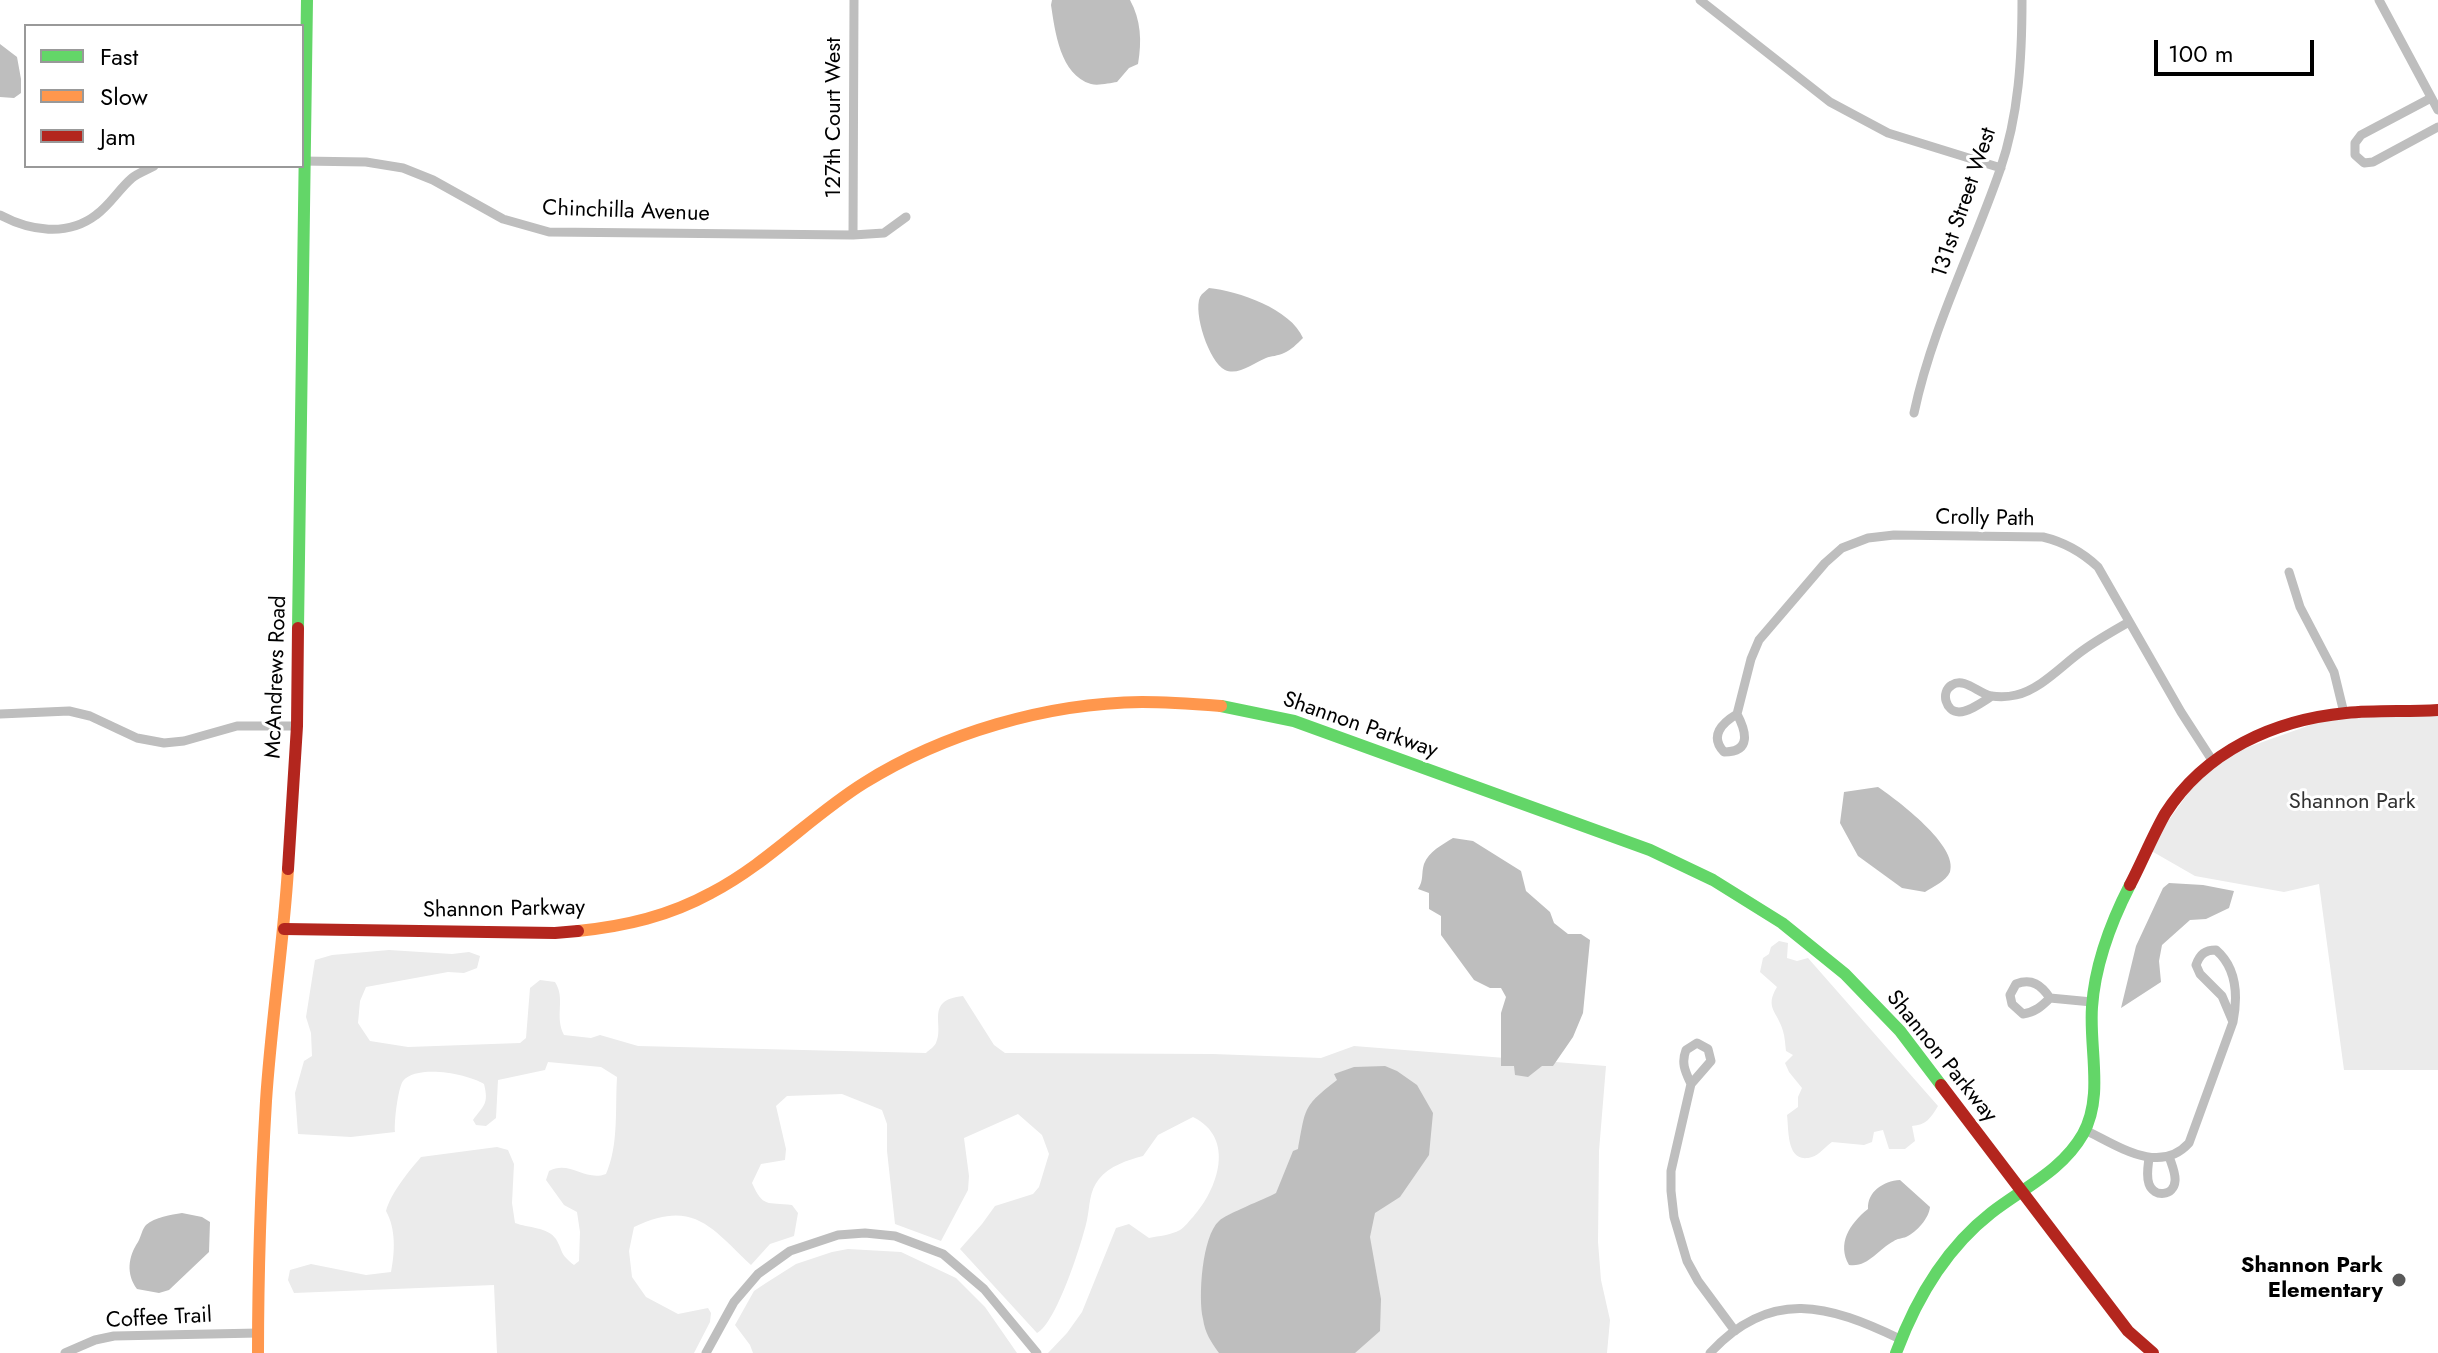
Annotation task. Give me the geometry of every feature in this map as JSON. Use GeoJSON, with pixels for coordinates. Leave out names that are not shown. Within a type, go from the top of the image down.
{"type":"FeatureCollection","features":[{"type":"Feature","properties":{"kind":"street","name":"McAndrews Road"},"geometry":{"type":"LineString","coordinates":[[304,161],[307,0]]}},
{"type":"Feature","properties":{"kind":"street","name":"127th Court West"},"geometry":{"type":"LineString","coordinates":[[853,235],[854,0]]}},
{"type":"Feature","properties":{"kind":"street"},"geometry":{"type":"LineString","coordinates":[[1700,0],[1830,102],[1888,133],[2001,168]]}},
{"type":"Feature","properties":{"kind":"street","name":"131st Street West"},"geometry":{"type":"LineString","coordinates":[[1914,413],[1928,356],[2001,168],[2016,104],[2022,43],[2022,0]]}},
{"type":"Feature","properties":{"kind":"street"},"geometry":{"type":"LineString","coordinates":[[2379,0],[2438,110]]}},
{"type":"Feature","properties":{"kind":"street"},"geometry":{"type":"LineString","coordinates":[[2431,98],[2361,135],[2355,143],[2355,155],[2364,163],[2373,162],[2438,127]]}},
{"type":"Feature","properties":{"kind":"street","name":"Chinchilla Avenue"},"geometry":{"type":"LineString","coordinates":[[304,161],[366,162],[403,168],[433,180],[503,219],[549,232],[853,235],[884,233],[906,217]]}},
{"type":"Feature","properties":{"kind":"street"},"geometry":{"type":"LineString","coordinates":[[0,215],[21,226],[59,230],[80,224],[97,214],[133,177],[150,168]]}},
{"type":"Feature","properties":{"kind":"street","name":"McAndrews Road"},"geometry":{"type":"LineString","coordinates":[[258,1353],[266,1099],[284,929],[297,726],[304,168]]}},
{"type":"Feature","properties":{"kind":"street","name":"Crolly Path"},"geometry":{"type":"LineString","coordinates":[[1737,714],[1751,659],[1765,631],[1842,548],[1868,538],[1894,535],[2017,536],[2056,540],[2079,551],[2098,567],[2212,760]]}},
{"type":"Feature","properties":{"kind":"street"},"geometry":{"type":"LineString","coordinates":[[2289,572],[2308,624],[2334,672],[2344,713]]}},
{"type":"Feature","properties":{"kind":"street"},"geometry":{"type":"LineString","coordinates":[[1992,696],[1962,682],[1954,683],[1947,689],[1945,697],[1954,711],[1962,713],[1992,696],[2014,695],[2034,687],[2105,635],[2129,622]]}},
{"type":"Feature","properties":{"kind":"street","name":"Shannon Parkway"},"geometry":{"type":"LineString","coordinates":[[284,929],[555,933],[619,927],[669,912],[712,893],[751,868],[866,782],[926,751],[990,727],[1065,709],[1141,702],[1219,706],[1294,721],[1650,850],[1713,880],[1782,923],[1845,974],[1900,1031],[2128,1331],[2153,1353]]}},
{"type":"Feature","properties":{"kind":"street"},"geometry":{"type":"LineString","coordinates":[[1896,1353],[1925,1288],[1949,1254],[1989,1214],[2054,1170],[2069,1155],[2085,1130],[2096,1091],[2092,1002],[2098,963],[2115,914],[2166,813],[2194,776],[2238,742],[2265,730],[2344,713],[2438,710]]}},
{"type":"Feature","properties":{"kind":"street"},"geometry":{"type":"LineString","coordinates":[[0,714],[69,711],[90,716],[137,738],[164,743],[184,741],[237,726],[297,726]]}},
{"type":"Feature","properties":{"kind":"street"},"geometry":{"type":"LineString","coordinates":[[2085,1130],[2149,1158],[2169,1156],[2189,1143],[2233,1022],[2236,996],[2225,957],[2216,950],[2207,950],[2196,965],[2200,974],[2222,996],[2233,1022]]}},
{"type":"Feature","properties":{"kind":"street"},"geometry":{"type":"LineString","coordinates":[[2050,998],[2092,1002]]}},
{"type":"Feature","properties":{"kind":"street"},"geometry":{"type":"LineString","coordinates":[[1691,1084],[1671,1171],[1674,1217],[1687,1261],[1735,1331]]}},
{"type":"Feature","properties":{"kind":"street"},"geometry":{"type":"LineString","coordinates":[[2149,1158],[2150,1188],[2162,1194],[2168,1193],[2175,1183],[2169,1156]]}},
{"type":"Feature","properties":{"kind":"street"},"geometry":{"type":"LineString","coordinates":[[706,1353],[734,1302],[758,1274],[790,1251],[838,1235],[865,1233],[895,1236],[943,1254],[984,1289],[1037,1353]]}},
{"type":"Feature","properties":{"kind":"street"},"geometry":{"type":"LineString","coordinates":[[1710,1353],[1735,1331],[1762,1315],[1807,1308],[1839,1313],[1900,1339]]}},
{"type":"Feature","properties":{"kind":"street","name":"Coffee Trail"},"geometry":{"type":"LineString","coordinates":[[65,1353],[95,1340],[114,1336],[258,1333]]}},
{"type":"Feature","properties":{"kind":"green space","name":"Shannon Park"},"geometry":{"type":"Polygon","coordinates":[[[2438,710],[2438,1070],[2344,1070],[2319,884],[2284,892],[2195,876],[2148,849],[2212,760],[2344,713],[2438,710]]]}},
{"type":"Feature","properties":{"kind":"green space"},"geometry":{"type":"Polygon","coordinates":[[[1779,941],[1788,943],[1787,958],[1797,961],[1808,958],[1938,1106],[1928,1120],[1912,1126],[1915,1141],[1905,1149],[1889,1149],[1883,1130],[1874,1132],[1872,1142],[1864,1145],[1832,1142],[1815,1156],[1804,1158],[1793,1151],[1787,1115],[1798,1107],[1802,1088],[1785,1063],[1793,1055],[1786,1051],[1783,1031],[1772,1005],[1777,987],[1760,972],[1763,958],[1779,941]]]}},
{"type":"Feature","properties":{"kind":"green space"},"geometry":{"type":"Polygon","coordinates":[[[389,950],[452,954],[469,952],[480,956],[477,968],[464,973],[448,972],[366,987],[360,1001],[358,1023],[370,1041],[408,1047],[520,1043],[526,1038],[530,988],[540,980],[555,982],[558,988],[564,1035],[591,1038],[600,1035],[638,1046],[926,1053],[938,1036],[940,1008],[951,998],[963,996],[994,1045],[1005,1053],[1321,1058],[1354,1046],[1606,1066],[1599,1151],[1598,1242],[1601,1280],[1610,1320],[1607,1353],[1048,1353],[1082,1312],[1116,1228],[1129,1224],[1149,1238],[1169,1234],[1184,1227],[1202,1206],[1210,1193],[1218,1164],[1215,1138],[1206,1126],[1193,1117],[1158,1135],[1143,1156],[1103,1174],[1092,1194],[1084,1231],[1060,1299],[1044,1327],[1037,1333],[960,1249],[995,1206],[1033,1194],[1039,1187],[1049,1154],[1042,1135],[1018,1114],[964,1138],[968,1190],[941,1241],[895,1224],[887,1124],[882,1110],[842,1094],[787,1096],[776,1106],[786,1149],[785,1160],[761,1164],[752,1183],[763,1200],[792,1205],[798,1213],[794,1236],[770,1244],[751,1265],[712,1228],[686,1216],[654,1219],[634,1227],[629,1251],[632,1277],[646,1297],[678,1314],[708,1308],[711,1313],[710,1322],[694,1353],[497,1353],[494,1285],[294,1293],[288,1280],[290,1270],[311,1264],[366,1275],[391,1272],[394,1241],[386,1211],[396,1190],[421,1157],[497,1147],[508,1150],[514,1164],[512,1203],[515,1223],[552,1235],[574,1265],[579,1261],[577,1212],[564,1205],[546,1180],[549,1171],[564,1168],[598,1176],[606,1174],[610,1163],[615,1139],[617,1077],[601,1067],[548,1062],[545,1070],[498,1080],[496,1118],[486,1126],[476,1125],[473,1120],[486,1100],[484,1084],[455,1074],[431,1072],[419,1073],[403,1081],[395,1132],[351,1137],[298,1134],[295,1093],[304,1061],[312,1056],[311,1033],[306,1017],[315,960],[332,955],[389,950]]]}},
{"type":"Feature","properties":{"kind":"green space"},"geometry":{"type":"Polygon","coordinates":[[[848,1249],[901,1252],[956,1278],[985,1307],[1017,1353],[753,1353],[735,1325],[754,1291],[796,1264],[848,1249]]]}},
{"type":"Feature","properties":{"kind":"shaded area"},"geometry":{"type":"Polygon","coordinates":[[[1052,0],[1130,0],[1140,31],[1138,64],[1129,68],[1117,82],[1094,85],[1081,79],[1072,72],[1061,51],[1052,0]]]}},
{"type":"Feature","properties":{"kind":"shaded area"},"geometry":{"type":"Polygon","coordinates":[[[0,44],[17,57],[21,93],[14,98],[0,97],[0,44]]]}},
{"type":"Feature","properties":{"kind":"shaded area"},"geometry":{"type":"Polygon","coordinates":[[[1209,288],[1248,297],[1276,310],[1297,328],[1303,338],[1282,354],[1241,370],[1225,370],[1208,348],[1201,325],[1198,304],[1209,288]]]}},
{"type":"Feature","properties":{"kind":"shaded area"},"geometry":{"type":"Polygon","coordinates":[[[1878,787],[1936,837],[1950,861],[1948,875],[1925,892],[1902,888],[1858,856],[1840,823],[1844,792],[1878,787]]]}},
{"type":"Feature","properties":{"kind":"shaded area"},"geometry":{"type":"Polygon","coordinates":[[[1453,838],[1473,841],[1521,871],[1526,891],[1550,912],[1554,923],[1568,934],[1581,934],[1590,940],[1583,1013],[1573,1037],[1553,1066],[1542,1066],[1528,1077],[1515,1075],[1514,1066],[1501,1066],[1501,1013],[1506,997],[1501,988],[1490,988],[1474,980],[1441,935],[1441,916],[1429,909],[1429,893],[1418,889],[1426,859],[1453,838]]]}},
{"type":"Feature","properties":{"kind":"shaded area"},"geometry":{"type":"Polygon","coordinates":[[[2169,883],[2234,891],[2229,908],[2206,919],[2190,920],[2162,945],[2159,961],[2161,982],[2121,1008],[2136,946],[2163,888],[2169,883]]]}},
{"type":"Feature","properties":{"kind":"shaded area"},"geometry":{"type":"Polygon","coordinates":[[[1385,1066],[1417,1085],[1433,1113],[1429,1155],[1400,1197],[1375,1213],[1370,1237],[1381,1299],[1380,1331],[1355,1353],[1219,1353],[1207,1333],[1202,1309],[1205,1253],[1213,1229],[1223,1218],[1276,1193],[1293,1151],[1298,1149],[1307,1109],[1337,1080],[1334,1074],[1354,1067],[1385,1066]]]}},
{"type":"Feature","properties":{"kind":"shaded area"},"geometry":{"type":"Polygon","coordinates":[[[1900,1180],[1930,1207],[1925,1220],[1910,1235],[1888,1244],[1862,1264],[1849,1265],[1844,1250],[1850,1228],[1868,1209],[1870,1197],[1877,1188],[1900,1180]]]}},
{"type":"Feature","properties":{"kind":"shaded area"},"geometry":{"type":"Polygon","coordinates":[[[182,1213],[210,1222],[209,1252],[169,1290],[159,1293],[137,1289],[130,1266],[132,1254],[145,1227],[158,1218],[182,1213]]]}},
{"type":"Feature","properties":{"kind":"traffic: fast"},"geometry":{"type":"LineString","coordinates":[[298,628],[307,0]]}},
{"type":"Feature","properties":{"kind":"traffic: fast"},"geometry":{"type":"LineString","coordinates":[[1221,706],[1294,721],[1650,850],[1713,880],[1782,923],[1845,974],[1900,1031],[1941,1085]]}},
{"type":"Feature","properties":{"kind":"traffic: fast"},"geometry":{"type":"LineString","coordinates":[[1896,1353],[1923,1294],[1960,1242],[1991,1213],[2053,1169],[2083,1134],[2093,1104],[2092,1007],[2096,975],[2110,929],[2130,885]]}},
{"type":"Feature","properties":{"kind":"traffic: slow"},"geometry":{"type":"LineString","coordinates":[[578,931],[647,919],[711,893],[751,868],[864,783],[928,749],[962,736],[997,724],[1070,708],[1152,702],[1221,706]]}},
{"type":"Feature","properties":{"kind":"traffic: slow"},"geometry":{"type":"LineString","coordinates":[[258,1353],[266,1101],[288,869]]}},
{"type":"Feature","properties":{"kind":"traffic: jam"},"geometry":{"type":"LineString","coordinates":[[288,869],[297,726],[298,628]]}},
{"type":"Feature","properties":{"kind":"traffic: jam"},"geometry":{"type":"LineString","coordinates":[[2130,885],[2165,814],[2181,792],[2221,756],[2244,742],[2268,731],[2319,717],[2358,712],[2438,710]]}},
{"type":"Feature","properties":{"kind":"traffic: jam"},"geometry":{"type":"LineString","coordinates":[[284,929],[578,931]]}},
{"type":"Feature","properties":{"kind":"traffic: jam"},"geometry":{"type":"LineString","coordinates":[[1941,1085],[2128,1331],[2153,1353]]}},
{"type":"Feature","properties":{"kind":"place","name":"Shannon Park Elementary"},"geometry":{"type":"Point","coordinates":[2399,1280]}}]}
